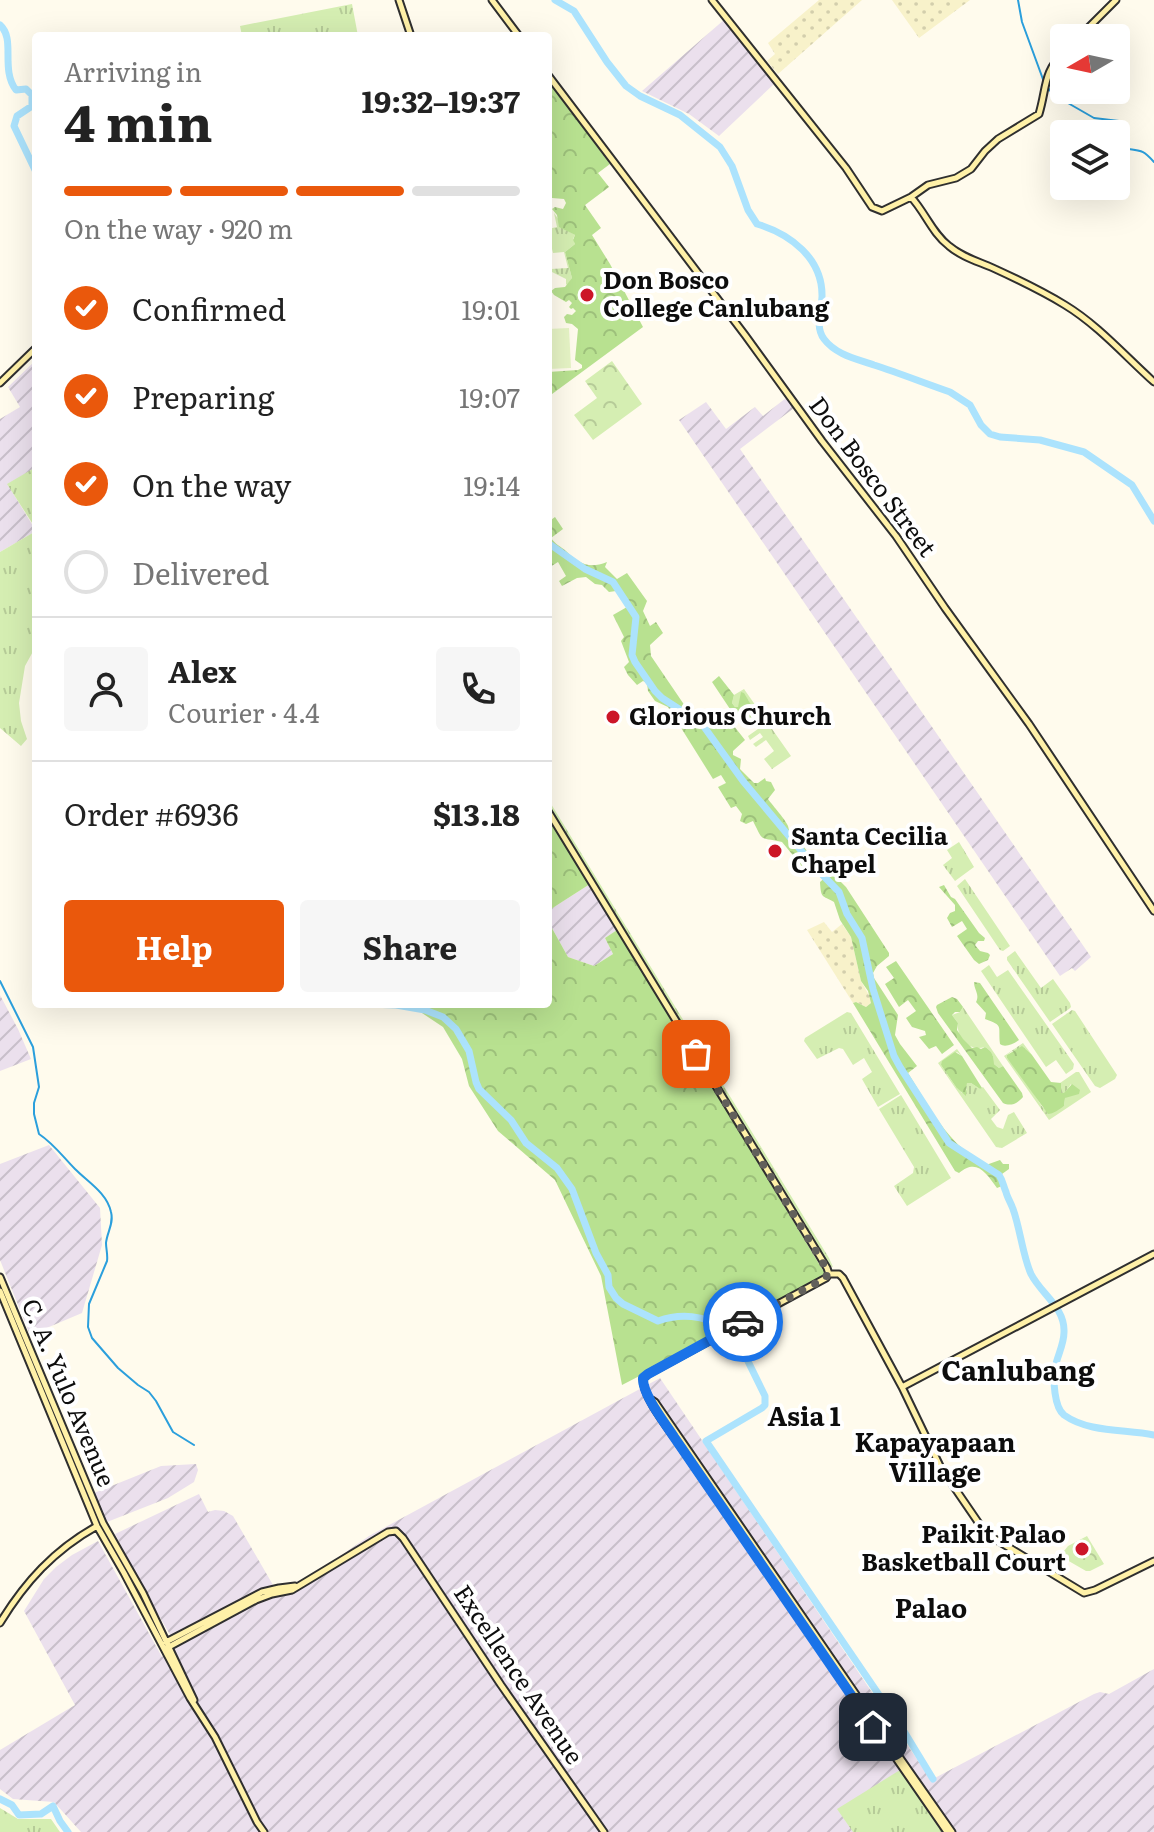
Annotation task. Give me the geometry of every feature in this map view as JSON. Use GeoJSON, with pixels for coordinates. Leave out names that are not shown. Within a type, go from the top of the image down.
{"type":"FeatureCollection","features":[{"type":"Feature","properties":{"kind":"street"},"geometry":{"type":"LineString","coordinates":[[399,0],[410,32]]}},
{"type":"Feature","properties":{"kind":"street"},"geometry":{"type":"LineString","coordinates":[[492,0],[516,32]]}},
{"type":"Feature","properties":{"kind":"street"},"geometry":{"type":"LineString","coordinates":[[712,0],[813,125],[872,207],[882,211],[928,185],[956,178],[971,169],[998,139],[1039,114],[1050,69]]}},
{"type":"Feature","properties":{"kind":"street"},"geometry":{"type":"LineString","coordinates":[[1092,24],[1116,0]]}},
{"type":"Feature","properties":{"kind":"street","name":"Don Bosco Street"},"geometry":{"type":"LineString","coordinates":[[552,80],[896,536],[1029,724],[1154,911]]}},
{"type":"Feature","properties":{"kind":"street"},"geometry":{"type":"LineString","coordinates":[[911,197],[946,244],[962,256],[1010,275],[1066,305],[1154,382]]}},
{"type":"Feature","properties":{"kind":"street"},"geometry":{"type":"LineString","coordinates":[[0,383],[32,352]]}},
{"type":"Feature","properties":{"kind":"street"},"geometry":{"type":"LineString","coordinates":[[552,818],[829,1274]]}},
{"type":"Feature","properties":{"kind":"street"},"geometry":{"type":"LineString","coordinates":[[902,1387],[1154,1254]]}},
{"type":"Feature","properties":{"kind":"street"},"geometry":{"type":"LineString","coordinates":[[950,1832],[652,1404],[642,1382],[646,1375],[829,1274],[837,1274],[843,1278],[902,1387],[941,1468],[987,1533],[1084,1593],[1154,1561]]}},
{"type":"Feature","properties":{"kind":"street","name":"C. A. Yulo Avenue"},"geometry":{"type":"LineString","coordinates":[[0,1277],[100,1525],[264,1832]]}},
{"type":"Feature","properties":{"kind":"street","name":"C. A. Yulo Avenue"},"geometry":{"type":"LineString","coordinates":[[0,1291],[28,1351]]}},
{"type":"Feature","properties":{"kind":"street"},"geometry":{"type":"LineString","coordinates":[[0,1623],[31,1578],[63,1549],[100,1525]]}},
{"type":"Feature","properties":{"kind":"street","name":"Excellence Avenue"},"geometry":{"type":"LineString","coordinates":[[166,1646],[256,1600],[292,1590],[388,1532],[396,1531],[604,1832]]}},
{"type":"Feature","properties":{"kind":"shaded area"},"geometry":{"type":"Polygon","coordinates":[[[819,0],[862,0],[778,74],[767,61],[775,54],[768,43],[819,0]]]}},
{"type":"Feature","properties":{"kind":"shaded area"},"geometry":{"type":"Polygon","coordinates":[[[892,0],[970,0],[919,38],[892,0]]]}},
{"type":"Feature","properties":{"kind":"shaded area"},"geometry":{"type":"Polygon","coordinates":[[[725,19],[775,83],[719,136],[689,114],[642,91],[725,19]]]}},
{"type":"Feature","properties":{"kind":"shaded area"},"geometry":{"type":"Polygon","coordinates":[[[32,364],[32,470],[8,485],[32,524],[32,533],[0,552],[0,419],[20,407],[8,387],[32,364]]]}},
{"type":"Feature","properties":{"kind":"shaded area"},"geometry":{"type":"Polygon","coordinates":[[[786,398],[794,408],[740,449],[1091,957],[1075,971],[1072,968],[1060,976],[679,420],[706,402],[726,429],[755,407],[763,416],[786,398]]]}},
{"type":"Feature","properties":{"kind":"shaded area"},"geometry":{"type":"Polygon","coordinates":[[[590,884],[617,930],[605,938],[613,954],[594,966],[568,957],[552,928],[552,908],[590,884]]]}},
{"type":"Feature","properties":{"kind":"shaded area"},"geometry":{"type":"Polygon","coordinates":[[[824,922],[832,932],[842,924],[851,937],[861,981],[871,999],[866,1007],[853,1003],[807,930],[824,922]]]}},
{"type":"Feature","properties":{"kind":"shaded area"},"geometry":{"type":"Polygon","coordinates":[[[0,995],[31,1059],[0,1071],[0,995]]]}},
{"type":"Feature","properties":{"kind":"shaded area"},"geometry":{"type":"Polygon","coordinates":[[[49,1145],[100,1208],[102,1245],[82,1313],[30,1335],[0,1260],[0,1164],[49,1145]]]}},
{"type":"Feature","properties":{"kind":"shaded area"},"geometry":{"type":"Polygon","coordinates":[[[660,1378],[931,1780],[1094,1694],[1109,1694],[1154,1669],[1154,1832],[81,1832],[54,1802],[13,1799],[0,1789],[0,1750],[75,1705],[24,1611],[44,1579],[72,1555],[98,1541],[162,1657],[173,1640],[115,1534],[199,1494],[208,1512],[224,1511],[233,1516],[273,1585],[291,1587],[369,1536],[660,1378]]]}},
{"type":"Feature","properties":{"kind":"shaded area"},"geometry":{"type":"Polygon","coordinates":[[[196,1464],[198,1470],[194,1482],[168,1498],[107,1522],[94,1493],[161,1466],[196,1464]]]}},
{"type":"Feature","properties":{"kind":"green space"},"geometry":{"type":"Polygon","coordinates":[[[352,4],[357,32],[241,32],[240,26],[352,4]]]}},
{"type":"Feature","properties":{"kind":"green space","name":"Don Bosco College Canlubang"},"geometry":{"type":"Polygon","coordinates":[[[552,85],[610,164],[598,173],[609,187],[585,205],[601,228],[592,235],[643,327],[552,394],[552,372],[582,368],[575,360],[578,329],[566,323],[564,317],[576,311],[569,307],[572,303],[569,300],[566,302],[552,292],[555,288],[565,287],[572,278],[565,252],[575,244],[575,235],[559,227],[557,215],[552,209],[563,209],[564,199],[552,198],[552,85]]]}},
{"type":"Feature","properties":{"kind":"green space"},"geometry":{"type":"Polygon","coordinates":[[[554,213],[566,230],[575,235],[575,244],[565,252],[572,278],[568,286],[566,279],[552,272],[552,269],[568,268],[564,252],[553,253],[552,228],[557,227],[554,213]]]}},
{"type":"Feature","properties":{"kind":"green space"},"geometry":{"type":"Polygon","coordinates":[[[569,328],[571,368],[552,369],[552,329],[569,328]]]}},
{"type":"Feature","properties":{"kind":"green space"},"geometry":{"type":"Polygon","coordinates":[[[612,361],[642,404],[593,440],[574,415],[597,398],[585,381],[612,361]]]}},
{"type":"Feature","properties":{"kind":"green space"},"geometry":{"type":"Polygon","coordinates":[[[32,469],[32,523],[7,484],[32,469]]]}},
{"type":"Feature","properties":{"kind":"green space"},"geometry":{"type":"Polygon","coordinates":[[[555,517],[563,529],[552,537],[552,519],[555,517]]]}},
{"type":"Feature","properties":{"kind":"green space"},"geometry":{"type":"Polygon","coordinates":[[[32,533],[32,653],[25,666],[19,703],[27,739],[21,746],[0,728],[0,552],[32,533]]]}},
{"type":"Feature","properties":{"kind":"green space"},"geometry":{"type":"Polygon","coordinates":[[[552,539],[585,564],[607,562],[605,567],[617,579],[627,573],[647,601],[643,611],[650,626],[656,622],[663,633],[650,645],[651,656],[685,706],[704,721],[712,716],[719,727],[730,721],[745,740],[733,751],[733,755],[741,759],[740,769],[754,783],[765,778],[771,782],[775,790],[768,799],[787,823],[792,838],[806,829],[813,840],[804,847],[821,870],[810,876],[782,842],[763,838],[753,821],[746,824],[740,821],[742,814],[736,806],[731,808],[718,787],[726,783],[721,775],[713,779],[668,707],[655,701],[647,683],[643,681],[637,685],[628,675],[624,667],[629,662],[621,641],[624,637],[613,615],[627,607],[625,601],[616,591],[609,592],[586,577],[562,586],[559,581],[566,576],[558,562],[552,566],[552,539]]]}},
{"type":"Feature","properties":{"kind":"green space"},"geometry":{"type":"Polygon","coordinates":[[[719,676],[734,695],[732,703],[735,707],[738,707],[741,692],[753,708],[752,716],[740,724],[712,682],[719,676]]]}},
{"type":"Feature","properties":{"kind":"green space"},"geometry":{"type":"Polygon","coordinates":[[[744,689],[791,756],[772,769],[764,759],[774,751],[766,740],[756,747],[753,744],[763,737],[760,733],[750,740],[748,736],[758,729],[750,717],[748,700],[738,707],[732,703],[734,695],[744,689]]]}},
{"type":"Feature","properties":{"kind":"green space"},"geometry":{"type":"Polygon","coordinates":[[[552,806],[829,1258],[833,1267],[829,1266],[552,813],[552,806]]]}},
{"type":"Feature","properties":{"kind":"green space"},"geometry":{"type":"Polygon","coordinates":[[[552,823],[590,884],[552,908],[552,823]]]}},
{"type":"Feature","properties":{"kind":"green space"},"geometry":{"type":"Polygon","coordinates":[[[959,842],[974,867],[955,881],[943,865],[952,858],[947,850],[959,842]]]}},
{"type":"Feature","properties":{"kind":"green space"},"geometry":{"type":"Polygon","coordinates":[[[828,875],[834,875],[846,887],[889,953],[873,973],[898,1015],[895,1035],[917,1066],[908,1073],[939,1122],[959,1145],[986,1165],[1000,1160],[1003,1164],[1009,1164],[1009,1169],[1002,1174],[1002,1186],[997,1188],[976,1167],[959,1173],[955,1171],[853,1003],[866,1007],[871,1003],[861,981],[851,937],[840,920],[834,902],[822,894],[820,882],[828,875]]]}},
{"type":"Feature","properties":{"kind":"green space"},"geometry":{"type":"Polygon","coordinates":[[[965,879],[1010,946],[1003,951],[957,886],[965,879]]]}},
{"type":"Feature","properties":{"kind":"green space"},"geometry":{"type":"Polygon","coordinates":[[[944,885],[985,938],[975,945],[990,955],[988,960],[979,964],[957,936],[967,929],[962,921],[952,927],[947,918],[955,911],[955,905],[939,887],[944,885]]]}},
{"type":"Feature","properties":{"kind":"green space"},"geometry":{"type":"Polygon","coordinates":[[[552,928],[568,957],[594,966],[613,954],[605,938],[617,930],[824,1272],[823,1277],[622,1385],[601,1276],[555,1180],[498,1131],[469,1086],[462,1059],[443,1027],[422,1013],[422,1008],[552,1008],[552,928]]]}},
{"type":"Feature","properties":{"kind":"green space"},"geometry":{"type":"Polygon","coordinates":[[[1015,951],[1041,988],[1053,979],[1070,1003],[1069,1009],[1050,1022],[1007,960],[1015,951]]]}},
{"type":"Feature","properties":{"kind":"green space"},"geometry":{"type":"Polygon","coordinates":[[[896,961],[954,1045],[942,1054],[936,1046],[929,1049],[919,1037],[926,1035],[925,1031],[912,1027],[906,1018],[916,1011],[908,1000],[899,1007],[885,984],[894,978],[886,967],[896,961]]]}},
{"type":"Feature","properties":{"kind":"green space"},"geometry":{"type":"Polygon","coordinates":[[[989,965],[997,977],[1008,970],[1074,1064],[1073,1069],[1066,1074],[1056,1060],[1046,1067],[981,971],[989,965]]]}},
{"type":"Feature","properties":{"kind":"green space"},"geometry":{"type":"Polygon","coordinates":[[[974,982],[980,983],[1019,1040],[1007,1046],[1000,1044],[999,1027],[985,1019],[986,1013],[976,1002],[974,982]]]}},
{"type":"Feature","properties":{"kind":"green space"},"geometry":{"type":"Polygon","coordinates":[[[952,997],[963,1007],[952,1015],[958,1023],[957,1030],[972,1048],[985,1047],[992,1054],[994,1064],[999,1068],[1003,1066],[1022,1093],[1023,1097],[1017,1103],[1003,1103],[938,1013],[937,1005],[952,997]]]}},
{"type":"Feature","properties":{"kind":"green space"},"geometry":{"type":"Polygon","coordinates":[[[963,1007],[1003,1066],[999,1068],[994,1064],[992,1054],[985,1047],[969,1046],[962,1039],[958,1023],[952,1015],[963,1007]]]}},
{"type":"Feature","properties":{"kind":"green space"},"geometry":{"type":"Polygon","coordinates":[[[1072,1010],[1117,1075],[1100,1088],[1095,1086],[1052,1024],[1072,1010]]]}},
{"type":"Feature","properties":{"kind":"green space"},"geometry":{"type":"Polygon","coordinates":[[[847,1012],[851,1013],[900,1094],[878,1107],[862,1079],[872,1072],[864,1058],[853,1065],[843,1049],[839,1048],[817,1059],[804,1041],[847,1012]]]}},
{"type":"Feature","properties":{"kind":"green space"},"geometry":{"type":"Polygon","coordinates":[[[1023,1043],[1032,1055],[1012,1051],[1007,1058],[1043,1108],[1064,1106],[1065,1098],[1073,1087],[1071,1084],[1064,1094],[1061,1093],[1060,1083],[1076,1072],[1091,1092],[1049,1120],[1004,1056],[1023,1043]]]}},
{"type":"Feature","properties":{"kind":"green space"},"geometry":{"type":"Polygon","coordinates":[[[1022,1046],[1051,1082],[1061,1083],[1061,1093],[1072,1084],[1080,1090],[1079,1094],[1065,1098],[1064,1106],[1048,1114],[1007,1058],[1022,1046]]]}},
{"type":"Feature","properties":{"kind":"green space"},"geometry":{"type":"Polygon","coordinates":[[[957,1049],[962,1056],[957,1052],[941,1065],[956,1087],[962,1093],[967,1090],[967,1083],[980,1089],[983,1087],[1000,1110],[991,1119],[997,1127],[1003,1129],[1008,1115],[1014,1112],[1027,1133],[1002,1148],[996,1147],[938,1063],[957,1049]]]}},
{"type":"Feature","properties":{"kind":"green space"},"geometry":{"type":"Polygon","coordinates":[[[955,1052],[962,1056],[982,1088],[967,1083],[966,1096],[941,1065],[955,1052]]]}},
{"type":"Feature","properties":{"kind":"green space"},"geometry":{"type":"Polygon","coordinates":[[[901,1095],[951,1178],[907,1206],[894,1186],[913,1173],[914,1167],[879,1109],[901,1095]]]}},
{"type":"Feature","properties":{"kind":"green space"},"geometry":{"type":"Polygon","coordinates":[[[1087,1536],[1104,1564],[1090,1571],[1060,1556],[1068,1546],[1087,1536]]]}},
{"type":"Feature","properties":{"kind":"green space"},"geometry":{"type":"Polygon","coordinates":[[[900,1770],[942,1832],[853,1832],[837,1809],[900,1770]]]}},
{"type":"Feature","properties":{"kind":"green space"},"geometry":{"type":"Polygon","coordinates":[[[0,1808],[18,1819],[51,1819],[60,1832],[0,1832],[0,1808]]]}},
{"type":"Feature","properties":{"kind":"waterway"},"geometry":{"type":"LineString","coordinates":[[555,0],[574,11],[626,86],[680,115],[720,147],[732,166],[748,210],[757,224],[792,241],[811,259],[821,283],[820,329],[824,339],[834,349],[950,392],[970,405],[990,434],[1040,440],[1084,452],[1132,485],[1154,521]]}},
{"type":"Feature","properties":{"kind":"waterway"},"geometry":{"type":"LineString","coordinates":[[1018,0],[1022,22],[1044,82]]}},
{"type":"Feature","properties":{"kind":"waterway"},"geometry":{"type":"LineString","coordinates":[[0,25],[7,38],[11,82],[16,90],[26,89],[32,95]]}},
{"type":"Feature","properties":{"kind":"waterway"},"geometry":{"type":"LineString","coordinates":[[1047,87],[1054,95],[1094,118],[1119,121],[1128,149],[1143,152],[1154,162]]}},
{"type":"Feature","properties":{"kind":"waterway"},"geometry":{"type":"LineString","coordinates":[[32,95],[32,106]]}},
{"type":"Feature","properties":{"kind":"waterway"},"geometry":{"type":"LineString","coordinates":[[32,106],[17,116],[14,126],[32,164]]}},
{"type":"Feature","properties":{"kind":"waterway"},"geometry":{"type":"LineString","coordinates":[[552,546],[585,569],[613,582],[636,617],[632,655],[655,691],[702,724],[743,781],[839,892],[847,914],[862,938],[873,989],[894,1056],[949,1143],[999,1175],[1031,1274],[1061,1315],[1064,1337],[1054,1379],[1056,1400],[1061,1411],[1085,1425],[1154,1435]]}},
{"type":"Feature","properties":{"kind":"waterway"},"geometry":{"type":"LineString","coordinates":[[0,981],[33,1047],[39,1087],[34,1114],[39,1134],[101,1193],[111,1212],[106,1243],[107,1261],[89,1304],[88,1327],[92,1338],[118,1368],[149,1392],[173,1432],[194,1445]]}},
{"type":"Feature","properties":{"kind":"waterway"},"geometry":{"type":"LineString","coordinates":[[413,1008],[443,1017],[456,1029],[469,1051],[479,1089],[511,1120],[526,1143],[557,1168],[572,1189],[616,1298],[658,1321],[692,1317],[724,1328]]}},
{"type":"Feature","properties":{"kind":"waterway"},"geometry":{"type":"LineString","coordinates":[[731,1333],[765,1396],[765,1405],[706,1441],[905,1733],[933,1779]]}},
{"type":"Feature","properties":{"kind":"waterway"},"geometry":{"type":"LineString","coordinates":[[0,1799],[12,1805],[19,1815],[41,1814],[53,1806],[68,1832]]}},
{"type":"Feature","properties":{"kind":"way so far"},"geometry":{"type":"LineString","coordinates":[[696,1054],[829,1274],[743,1322]]}},
{"type":"Feature","properties":{"kind":"place","name":"Don Bosco College Canlubang"},"geometry":{"type":"Point","coordinates":[587,295]}},
{"type":"Feature","properties":{"kind":"place","name":"Glorious Church"},"geometry":{"type":"Point","coordinates":[613,717]}},
{"type":"Feature","properties":{"kind":"place","name":"Santa Cecilia Chapel"},"geometry":{"type":"Point","coordinates":[775,851]}},
{"type":"Feature","properties":{"kind":"place","name":"Paikit Palao Basketball Court"},"geometry":{"type":"Point","coordinates":[1082,1549]}},
{"type":"Feature","properties":{"kind":"district","name":"Canlubang"},"geometry":{"type":"Point","coordinates":[1018,1371]}},
{"type":"Feature","properties":{"kind":"district","name":"Asia 1"},"geometry":{"type":"Point","coordinates":[804,1417]}},
{"type":"Feature","properties":{"kind":"district","name":"Kapayapaan Village"},"geometry":{"type":"Point","coordinates":[935,1458]}},
{"type":"Feature","properties":{"kind":"district","name":"Palao"},"geometry":{"type":"Point","coordinates":[931,1609]}},
{"type":"Feature","properties":{"kind":"route"},"geometry":{"type":"LineString","coordinates":[[743,1322],[648,1374],[643,1378],[643,1386],[674,1437],[873,1727]]}}]}
